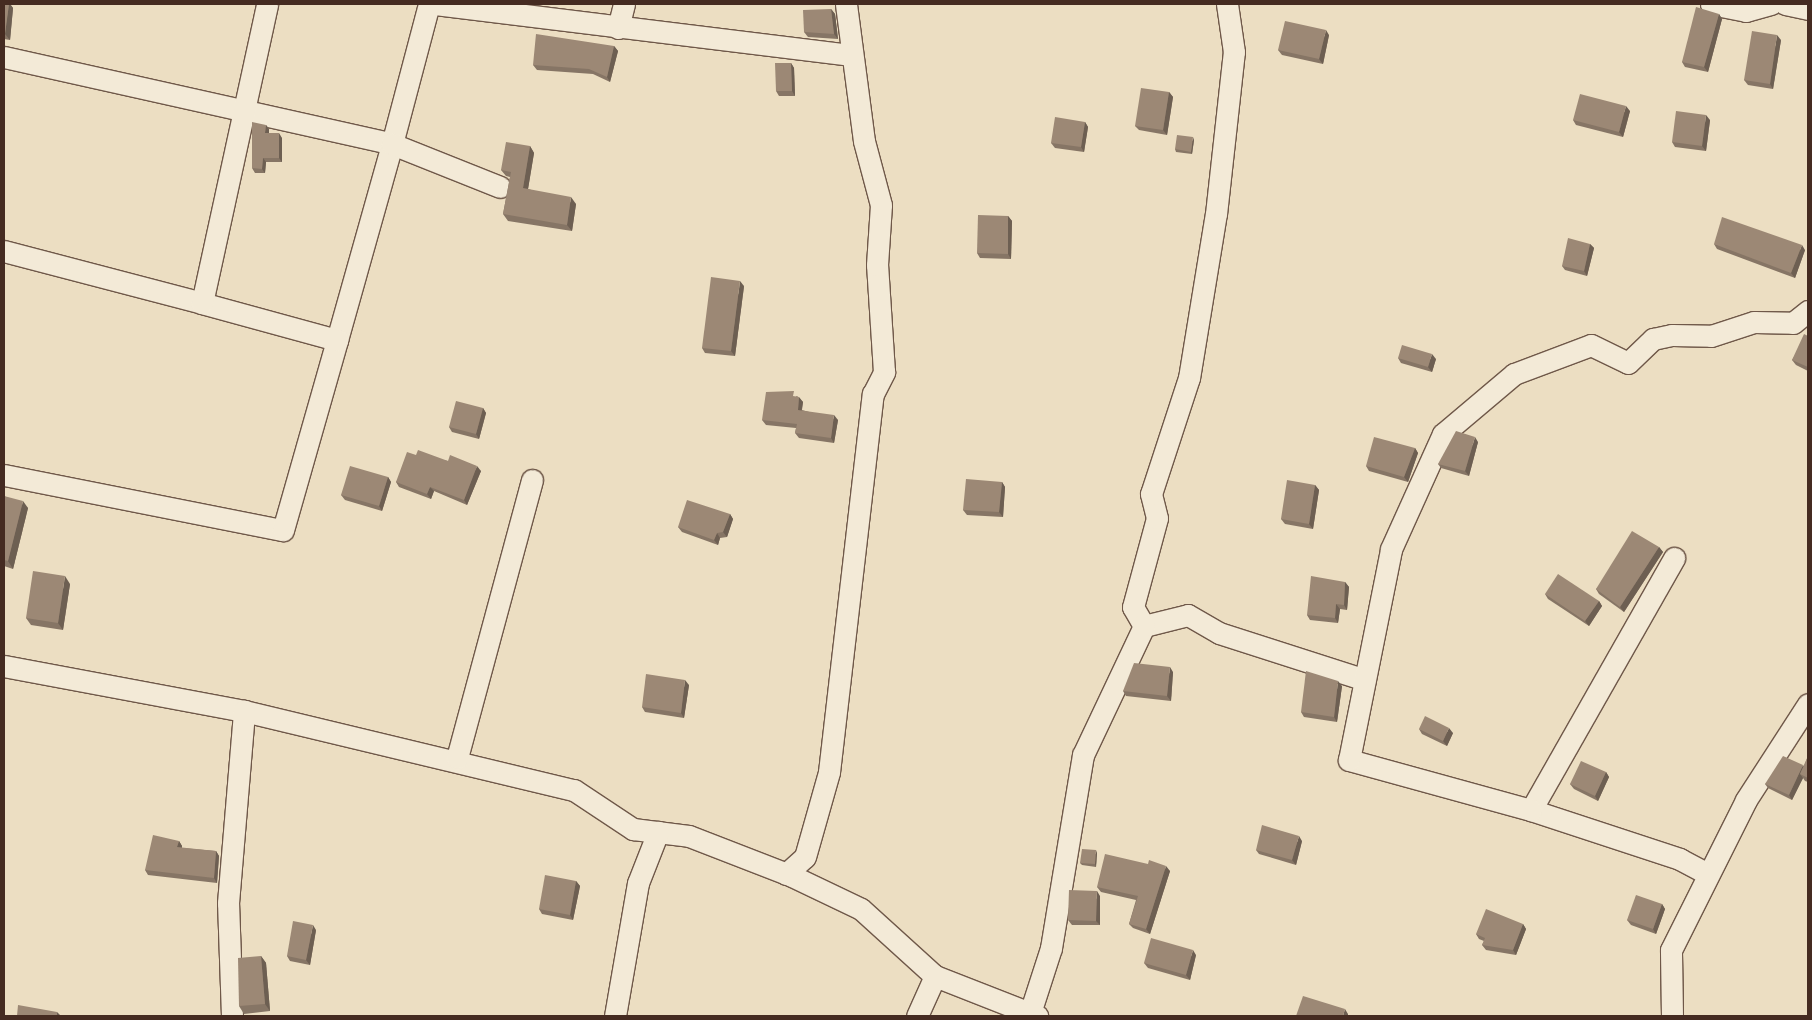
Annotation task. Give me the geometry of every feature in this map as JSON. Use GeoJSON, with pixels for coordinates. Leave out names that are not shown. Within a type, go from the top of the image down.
{"type":"FeatureCollection","features":[{"type":"Feature","properties":{"kind":"street"},"geometry":{"type":"LineString","coordinates":[[202,303],[267,4]]}},
{"type":"Feature","properties":{"kind":"street"},"geometry":{"type":"LineString","coordinates":[[4,475],[283,530],[392,144],[429,4]]}},
{"type":"Feature","properties":{"kind":"street"},"geometry":{"type":"LineString","coordinates":[[434,4],[618,28],[724,36],[812,53],[850,55]]}},
{"type":"Feature","properties":{"kind":"street"},"geometry":{"type":"LineString","coordinates":[[618,28],[624,4]]}},
{"type":"Feature","properties":{"kind":"street"},"geometry":{"type":"LineString","coordinates":[[786,874],[805,858],[829,772],[873,394],[884,372],[878,265],[881,205],[850,55],[846,4]]}},
{"type":"Feature","properties":{"kind":"street"},"geometry":{"type":"LineString","coordinates":[[1144,626],[1133,607],[1157,518],[1151,494],[1189,378],[1216,214],[1234,52],[1227,4]]}},
{"type":"Feature","properties":{"kind":"street"},"geometry":{"type":"LineString","coordinates":[[1711,4],[1746,11],[1772,4]]}},
{"type":"Feature","properties":{"kind":"street"},"geometry":{"type":"LineString","coordinates":[[1785,4],[1808,9]]}},
{"type":"Feature","properties":{"kind":"street"},"geometry":{"type":"LineString","coordinates":[[4,57],[392,144],[500,187]]}},
{"type":"Feature","properties":{"kind":"street"},"geometry":{"type":"LineString","coordinates":[[4,251],[337,340]]}},
{"type":"Feature","properties":{"kind":"street"},"geometry":{"type":"LineString","coordinates":[[1706,873],[1680,858],[1531,810],[1349,760],[1391,549],[1443,434],[1514,374],[1591,344],[1628,363],[1652,339],[1672,335],[1711,336],[1754,322],[1793,323],[1808,311]]}},
{"type":"Feature","properties":{"kind":"street"},"geometry":{"type":"LineString","coordinates":[[457,758],[532,480]]}},
{"type":"Feature","properties":{"kind":"street"},"geometry":{"type":"LineString","coordinates":[[1531,810],[1674,558]]}},
{"type":"Feature","properties":{"kind":"street"},"geometry":{"type":"LineString","coordinates":[[1144,626],[1188,615],[1218,633],[1365,680]]}},
{"type":"Feature","properties":{"kind":"street"},"geometry":{"type":"LineString","coordinates":[[4,666],[244,710],[457,758],[574,790],[633,829],[689,836],[786,874],[860,909],[935,976],[1034,1013],[1051,948],[1083,755],[1144,626]]}},
{"type":"Feature","properties":{"kind":"street"},"geometry":{"type":"LineString","coordinates":[[1672,1016],[1671,950],[1706,873],[1788,730],[1808,704]]}},
{"type":"Feature","properties":{"kind":"street"},"geometry":{"type":"LineString","coordinates":[[232,1016],[228,904],[244,710]]}},
{"type":"Feature","properties":{"kind":"street"},"geometry":{"type":"LineString","coordinates":[[615,1016],[638,883],[658,832]]}},
{"type":"Feature","properties":{"kind":"street"},"geometry":{"type":"LineString","coordinates":[[917,1016],[935,976]]}},
{"type":"Feature","properties":{"kind":"building"},"geometry":{"type":"Polygon","coordinates":[[[4,4],[9,4],[5,34],[4,34],[4,4]]]}},
{"type":"Feature","properties":{"kind":"building"},"geometry":{"type":"Polygon","coordinates":[[[1696,7],[1719,14],[1704,67],[1682,62],[1696,7]]]}},
{"type":"Feature","properties":{"kind":"building"},"geometry":{"type":"Polygon","coordinates":[[[831,9],[834,34],[804,32],[803,10],[831,9]]]}},
{"type":"Feature","properties":{"kind":"building"},"geometry":{"type":"Polygon","coordinates":[[[1285,21],[1326,30],[1319,59],[1278,50],[1285,21]]]}},
{"type":"Feature","properties":{"kind":"building"},"geometry":{"type":"Polygon","coordinates":[[[1752,31],[1777,35],[1770,84],[1744,80],[1752,31]]]}},
{"type":"Feature","properties":{"kind":"building"},"geometry":{"type":"Polygon","coordinates":[[[536,34],[614,46],[607,77],[589,69],[533,65],[536,34]]]}},
{"type":"Feature","properties":{"kind":"building"},"geometry":{"type":"Polygon","coordinates":[[[775,63],[791,63],[792,91],[776,91],[775,63]]]}},
{"type":"Feature","properties":{"kind":"building"},"geometry":{"type":"Polygon","coordinates":[[[1141,88],[1169,92],[1163,130],[1135,126],[1141,88]]]}},
{"type":"Feature","properties":{"kind":"building"},"geometry":{"type":"Polygon","coordinates":[[[1580,94],[1626,106],[1619,132],[1573,120],[1580,94]]]}},
{"type":"Feature","properties":{"kind":"building"},"geometry":{"type":"Polygon","coordinates":[[[1676,111],[1706,115],[1702,146],[1672,142],[1676,111]]]}},
{"type":"Feature","properties":{"kind":"building"},"geometry":{"type":"Polygon","coordinates":[[[1055,117],[1085,122],[1081,147],[1051,143],[1055,117]]]}},
{"type":"Feature","properties":{"kind":"building"},"geometry":{"type":"Polygon","coordinates":[[[252,122],[266,125],[265,133],[279,133],[279,158],[263,158],[262,169],[252,168],[252,122]]]}},
{"type":"Feature","properties":{"kind":"building"},"geometry":{"type":"Polygon","coordinates":[[[1177,135],[1193,137],[1191,152],[1175,149],[1177,135]]]}},
{"type":"Feature","properties":{"kind":"building"},"geometry":{"type":"Polygon","coordinates":[[[506,142],[530,146],[523,188],[571,197],[567,225],[503,214],[511,172],[501,170],[506,142]]]}},
{"type":"Feature","properties":{"kind":"building"},"geometry":{"type":"Polygon","coordinates":[[[978,215],[1008,216],[1008,254],[977,253],[978,215]]]}},
{"type":"Feature","properties":{"kind":"building"},"geometry":{"type":"Polygon","coordinates":[[[1722,217],[1802,245],[1791,273],[1714,244],[1722,217]]]}},
{"type":"Feature","properties":{"kind":"building"},"geometry":{"type":"Polygon","coordinates":[[[1568,238],[1590,244],[1584,271],[1562,266],[1568,238]]]}},
{"type":"Feature","properties":{"kind":"building"},"geometry":{"type":"Polygon","coordinates":[[[711,277],[740,281],[731,351],[702,348],[711,277]]]}},
{"type":"Feature","properties":{"kind":"building"},"geometry":{"type":"Polygon","coordinates":[[[1804,334],[1808,336],[1808,367],[1792,360],[1804,334]]]}},
{"type":"Feature","properties":{"kind":"building"},"geometry":{"type":"Polygon","coordinates":[[[1402,345],[1432,354],[1428,367],[1398,358],[1402,345]]]}},
{"type":"Feature","properties":{"kind":"building"},"geometry":{"type":"Polygon","coordinates":[[[794,391],[793,396],[799,397],[798,410],[834,415],[831,438],[795,433],[797,424],[762,420],[766,392],[794,391]]]}},
{"type":"Feature","properties":{"kind":"building"},"geometry":{"type":"Polygon","coordinates":[[[456,401],[483,408],[476,434],[449,427],[456,401]]]}},
{"type":"Feature","properties":{"kind":"building"},"geometry":{"type":"Polygon","coordinates":[[[1456,431],[1475,437],[1465,471],[1438,464],[1456,431]]]}},
{"type":"Feature","properties":{"kind":"building"},"geometry":{"type":"Polygon","coordinates":[[[1374,437],[1415,448],[1404,477],[1366,466],[1374,437]]]}},
{"type":"Feature","properties":{"kind":"building"},"geometry":{"type":"Polygon","coordinates":[[[418,450],[448,461],[450,455],[477,466],[464,500],[430,487],[427,494],[396,482],[407,452],[416,455],[418,450]]]}},
{"type":"Feature","properties":{"kind":"building"},"geometry":{"type":"Polygon","coordinates":[[[350,466],[388,477],[379,506],[341,495],[350,466]]]}},
{"type":"Feature","properties":{"kind":"building"},"geometry":{"type":"Polygon","coordinates":[[[966,479],[1002,482],[999,512],[963,510],[966,479]]]}},
{"type":"Feature","properties":{"kind":"building"},"geometry":{"type":"Polygon","coordinates":[[[1287,480],[1315,485],[1309,524],[1281,519],[1287,480]]]}},
{"type":"Feature","properties":{"kind":"building"},"geometry":{"type":"Polygon","coordinates":[[[4,496],[23,501],[8,561],[4,560],[4,496]]]}},
{"type":"Feature","properties":{"kind":"building"},"geometry":{"type":"Polygon","coordinates":[[[687,500],[730,514],[723,532],[717,533],[714,540],[678,527],[687,500]]]}},
{"type":"Feature","properties":{"kind":"building"},"geometry":{"type":"Polygon","coordinates":[[[1632,531],[1659,547],[1620,607],[1596,589],[1632,531]]]}},
{"type":"Feature","properties":{"kind":"building"},"geometry":{"type":"Polygon","coordinates":[[[33,571],[65,576],[58,623],[26,618],[33,571]]]}},
{"type":"Feature","properties":{"kind":"building"},"geometry":{"type":"Polygon","coordinates":[[[1558,574],[1599,601],[1585,621],[1545,594],[1558,574]]]}},
{"type":"Feature","properties":{"kind":"building"},"geometry":{"type":"Polygon","coordinates":[[[1311,576],[1345,582],[1344,605],[1336,604],[1335,618],[1307,615],[1311,576]]]}},
{"type":"Feature","properties":{"kind":"building"},"geometry":{"type":"Polygon","coordinates":[[[1134,663],[1170,667],[1167,696],[1123,691],[1134,663]]]}},
{"type":"Feature","properties":{"kind":"building"},"geometry":{"type":"Polygon","coordinates":[[[1306,671],[1338,681],[1334,717],[1301,712],[1306,671]]]}},
{"type":"Feature","properties":{"kind":"building"},"geometry":{"type":"Polygon","coordinates":[[[646,674],[685,680],[681,713],[642,707],[646,674]]]}},
{"type":"Feature","properties":{"kind":"building"},"geometry":{"type":"Polygon","coordinates":[[[1425,716],[1449,728],[1443,741],[1419,729],[1425,716]]]}},
{"type":"Feature","properties":{"kind":"building"},"geometry":{"type":"Polygon","coordinates":[[[1783,756],[1803,765],[1789,795],[1765,784],[1783,756]]]}},
{"type":"Feature","properties":{"kind":"building"},"geometry":{"type":"Polygon","coordinates":[[[1808,756],[1808,778],[1800,774],[1808,756]]]}},
{"type":"Feature","properties":{"kind":"building"},"geometry":{"type":"Polygon","coordinates":[[[1581,761],[1606,772],[1595,796],[1570,784],[1581,761]]]}},
{"type":"Feature","properties":{"kind":"building"},"geometry":{"type":"Polygon","coordinates":[[[1262,825],[1299,836],[1292,860],[1256,850],[1262,825]]]}},
{"type":"Feature","properties":{"kind":"building"},"geometry":{"type":"Polygon","coordinates":[[[153,835],[179,841],[177,847],[216,851],[214,878],[145,870],[153,835]]]}},
{"type":"Feature","properties":{"kind":"building"},"geometry":{"type":"Polygon","coordinates":[[[1082,849],[1096,850],[1095,864],[1080,863],[1082,849]]]}},
{"type":"Feature","properties":{"kind":"building"},"geometry":{"type":"Polygon","coordinates":[[[1105,854],[1148,864],[1149,860],[1166,866],[1146,929],[1129,924],[1138,896],[1097,887],[1105,854]]]}},
{"type":"Feature","properties":{"kind":"building"},"geometry":{"type":"Polygon","coordinates":[[[545,875],[576,881],[570,915],[539,909],[545,875]]]}},
{"type":"Feature","properties":{"kind":"building"},"geometry":{"type":"Polygon","coordinates":[[[1069,890],[1097,891],[1096,921],[1068,920],[1069,890]]]}},
{"type":"Feature","properties":{"kind":"building"},"geometry":{"type":"Polygon","coordinates":[[[1636,895],[1662,904],[1653,929],[1627,920],[1636,895]]]}},
{"type":"Feature","properties":{"kind":"building"},"geometry":{"type":"Polygon","coordinates":[[[1486,909],[1523,924],[1513,950],[1482,945],[1485,938],[1476,934],[1486,909]]]}},
{"type":"Feature","properties":{"kind":"building"},"geometry":{"type":"Polygon","coordinates":[[[293,921],[313,925],[306,960],[287,956],[293,921]]]}},
{"type":"Feature","properties":{"kind":"building"},"geometry":{"type":"Polygon","coordinates":[[[1151,938],[1193,950],[1186,975],[1144,963],[1151,938]]]}},
{"type":"Feature","properties":{"kind":"building"},"geometry":{"type":"Polygon","coordinates":[[[261,956],[265,1004],[239,1006],[238,958],[261,956]]]}},
{"type":"Feature","properties":{"kind":"building"},"geometry":{"type":"Polygon","coordinates":[[[1303,996],[1345,1009],[1343,1016],[1296,1016],[1303,996]]]}},
{"type":"Feature","properties":{"kind":"building"},"geometry":{"type":"Polygon","coordinates":[[[18,1005],[57,1012],[57,1016],[17,1016],[18,1005]]]}}]}
